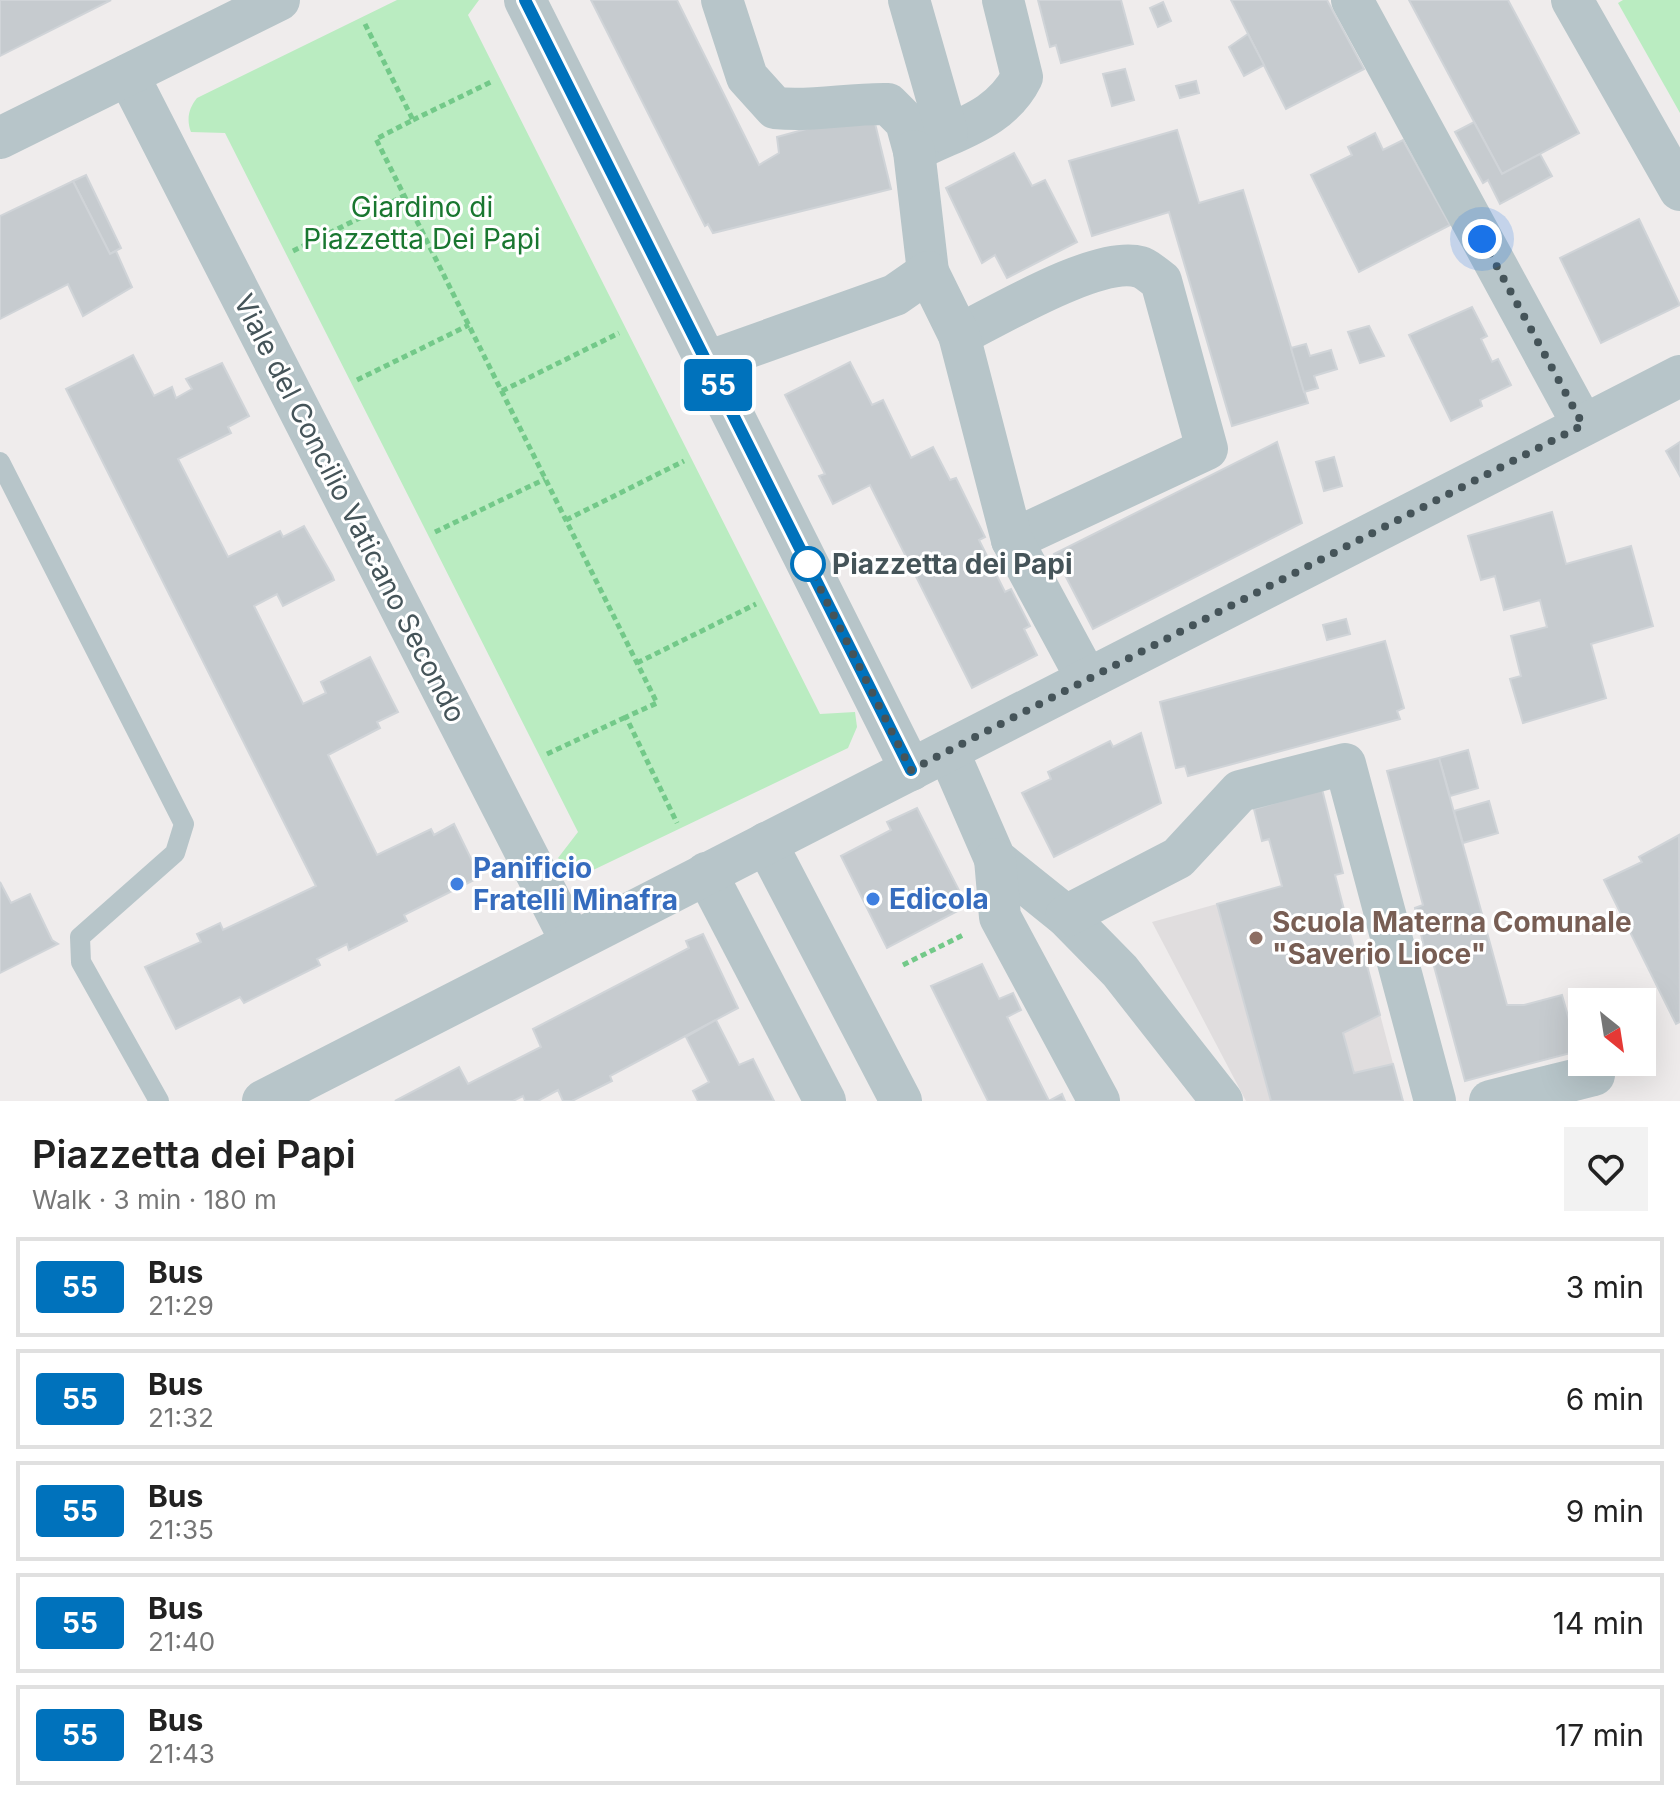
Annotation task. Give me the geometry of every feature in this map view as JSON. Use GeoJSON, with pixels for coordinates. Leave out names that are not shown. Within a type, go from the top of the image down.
{"type":"FeatureCollection","features":[{"type":"Feature","properties":{"kind":"street"},"geometry":{"type":"LineString","coordinates":[[525,0],[707,362],[930,760],[995,859],[1066,916],[1120,971],[1222,1101]]}},
{"type":"Feature","properties":{"kind":"street"},"geometry":{"type":"LineString","coordinates":[[722,0],[747,77],[775,108],[810,111],[850,103],[888,104],[930,142]]}},
{"type":"Feature","properties":{"kind":"street"},"geometry":{"type":"LineString","coordinates":[[909,0],[930,142],[928,272],[959,335],[1012,540],[1087,679]]}},
{"type":"Feature","properties":{"kind":"street"},"geometry":{"type":"LineString","coordinates":[[930,142],[995,113],[1012,98],[1022,77],[1003,0]]}},
{"type":"Feature","properties":{"kind":"street"},"geometry":{"type":"LineString","coordinates":[[1352,0],[1583,425]]}},
{"type":"Feature","properties":{"kind":"street"},"geometry":{"type":"LineString","coordinates":[[1572,0],[1680,190]]}},
{"type":"Feature","properties":{"kind":"street"},"geometry":{"type":"LineString","coordinates":[[0,138],[272,2]]}},
{"type":"Feature","properties":{"kind":"street","name":"Viale del Concilio Vaticano Secondo"},"geometry":{"type":"LineString","coordinates":[[128,75],[571,941]]}},
{"type":"Feature","properties":{"kind":"street"},"geometry":{"type":"LineString","coordinates":[[959,335],[1056,287],[1111,265],[1141,267],[1161,281],[1207,449],[1012,540]]}},
{"type":"Feature","properties":{"kind":"street"},"geometry":{"type":"LineString","coordinates":[[707,362],[895,295],[928,272]]}},
{"type":"Feature","properties":{"kind":"street"},"geometry":{"type":"LineString","coordinates":[[263,1101],[1680,376]]}},
{"type":"Feature","properties":{"kind":"street"},"geometry":{"type":"LineString","coordinates":[[1066,916],[1178,858],[1240,791],[1345,764],[1435,1101]]}},
{"type":"Feature","properties":{"kind":"street"},"geometry":{"type":"LineString","coordinates":[[766,843],[901,1101]]}},
{"type":"Feature","properties":{"kind":"street"},"geometry":{"type":"LineString","coordinates":[[995,859],[1000,917],[1099,1101]]}},
{"type":"Feature","properties":{"kind":"street"},"geometry":{"type":"LineString","coordinates":[[706,873],[825,1101]]}},
{"type":"Feature","properties":{"kind":"street"},"geometry":{"type":"LineString","coordinates":[[1490,1101],[1590,1076]]}},
{"type":"Feature","properties":{"kind":"lane"},"geometry":{"type":"LineString","coordinates":[[0,462],[184,824],[175,853],[80,937],[81,962],[159,1101]]}},
{"type":"Feature","properties":{"kind":"path"},"geometry":{"type":"LineString","coordinates":[[365,24],[413,120]]}},
{"type":"Feature","properties":{"kind":"path"},"geometry":{"type":"LineString","coordinates":[[493,81],[376,139],[657,703],[547,754]]}},
{"type":"Feature","properties":{"kind":"path"},"geometry":{"type":"LineString","coordinates":[[293,251],[404,196]]}},
{"type":"Feature","properties":{"kind":"path"},"geometry":{"type":"LineString","coordinates":[[357,380],[469,325]]}},
{"type":"Feature","properties":{"kind":"path"},"geometry":{"type":"LineString","coordinates":[[502,391],[619,333]]}},
{"type":"Feature","properties":{"kind":"path"},"geometry":{"type":"LineString","coordinates":[[566,520],[684,461]]}},
{"type":"Feature","properties":{"kind":"path"},"geometry":{"type":"LineString","coordinates":[[435,532],[545,479]]}},
{"type":"Feature","properties":{"kind":"path"},"geometry":{"type":"LineString","coordinates":[[637,663],[756,604]]}},
{"type":"Feature","properties":{"kind":"path"},"geometry":{"type":"LineString","coordinates":[[626,717],[677,823]]}},
{"type":"Feature","properties":{"kind":"path"},"geometry":{"type":"LineString","coordinates":[[903,965],[1000,917]]}},
{"type":"Feature","properties":{"kind":"shaded area","name":"Scuola Materna Comunale \"Saverio Lioce\""},"geometry":{"type":"Polygon","coordinates":[[[1322,789],[1343,873],[1335,876],[1356,956],[1364,954],[1403,1101],[1246,1101],[1152,922],[1282,886],[1269,840],[1262,841],[1254,809],[1322,789]]]}},
{"type":"Feature","properties":{"kind":"green space","name":"Giardino di Piazzetta Dei Papi"},"geometry":{"type":"Polygon","coordinates":[[[397,0],[479,0],[468,15],[820,714],[855,712],[857,727],[848,748],[589,872],[572,870],[558,858],[578,832],[225,133],[191,132],[189,127],[189,114],[197,98],[397,0]]]}},
{"type":"Feature","properties":{"kind":"green space"},"geometry":{"type":"Polygon","coordinates":[[[1623,0],[1680,0],[1680,113],[1618,3],[1623,0]]]}},
{"type":"Feature","properties":{"kind":"building"},"geometry":{"type":"Polygon","coordinates":[[[0,0],[111,0],[0,56],[0,0]]]}},
{"type":"Feature","properties":{"kind":"building"},"geometry":{"type":"Polygon","coordinates":[[[591,0],[677,0],[759,165],[779,153],[777,137],[872,111],[891,189],[713,233],[708,224],[705,226],[591,0]]]}},
{"type":"Feature","properties":{"kind":"building"},"geometry":{"type":"Polygon","coordinates":[[[1038,0],[1121,0],[1133,44],[1061,63],[1056,45],[1050,47],[1038,0]]]}},
{"type":"Feature","properties":{"kind":"building"},"geometry":{"type":"Polygon","coordinates":[[[1231,0],[1327,0],[1364,69],[1286,109],[1231,0]]]}},
{"type":"Feature","properties":{"kind":"building"},"geometry":{"type":"Polygon","coordinates":[[[1409,0],[1508,0],[1579,133],[1502,174],[1409,0]]]}},
{"type":"Feature","properties":{"kind":"building"},"geometry":{"type":"Polygon","coordinates":[[[1163,2],[1171,21],[1158,27],[1150,8],[1163,2]]]}},
{"type":"Feature","properties":{"kind":"building"},"geometry":{"type":"Polygon","coordinates":[[[1248,34],[1264,65],[1244,76],[1229,47],[1248,34]]]}},
{"type":"Feature","properties":{"kind":"building"},"geometry":{"type":"Polygon","coordinates":[[[1125,69],[1134,100],[1112,106],[1103,74],[1125,69]]]}},
{"type":"Feature","properties":{"kind":"building"},"geometry":{"type":"Polygon","coordinates":[[[1196,81],[1199,93],[1180,98],[1176,86],[1196,81]]]}},
{"type":"Feature","properties":{"kind":"building"},"geometry":{"type":"Polygon","coordinates":[[[1474,122],[1502,174],[1540,154],[1552,176],[1500,204],[1488,180],[1483,183],[1455,132],[1474,122]]]}},
{"type":"Feature","properties":{"kind":"building"},"geometry":{"type":"Polygon","coordinates":[[[1177,130],[1199,203],[1243,190],[1308,403],[1232,426],[1169,212],[1092,236],[1069,161],[1177,130]]]}},
{"type":"Feature","properties":{"kind":"building"},"geometry":{"type":"Polygon","coordinates":[[[1375,133],[1383,150],[1403,140],[1450,225],[1359,272],[1311,175],[1352,155],[1348,147],[1375,133]]]}},
{"type":"Feature","properties":{"kind":"building"},"geometry":{"type":"Polygon","coordinates":[[[1014,153],[1032,186],[1045,180],[1077,242],[1007,278],[995,255],[982,263],[946,188],[1014,153]]]}},
{"type":"Feature","properties":{"kind":"building"},"geometry":{"type":"Polygon","coordinates":[[[86,175],[121,248],[110,254],[73,181],[86,175]]]}},
{"type":"Feature","properties":{"kind":"building"},"geometry":{"type":"Polygon","coordinates":[[[73,181],[110,254],[116,251],[132,287],[83,316],[68,284],[0,319],[0,216],[73,181]]]}},
{"type":"Feature","properties":{"kind":"building"},"geometry":{"type":"Polygon","coordinates":[[[1639,219],[1680,305],[1601,343],[1560,258],[1639,219]]]}},
{"type":"Feature","properties":{"kind":"building"},"geometry":{"type":"Polygon","coordinates":[[[1472,307],[1487,336],[1481,339],[1492,362],[1498,359],[1511,385],[1480,400],[1482,406],[1451,421],[1409,335],[1472,307]]]}},
{"type":"Feature","properties":{"kind":"building"},"geometry":{"type":"Polygon","coordinates":[[[1369,326],[1384,356],[1360,363],[1348,332],[1369,326]]]}},
{"type":"Feature","properties":{"kind":"building"},"geometry":{"type":"Polygon","coordinates":[[[1306,344],[1310,356],[1331,350],[1337,369],[1314,376],[1318,388],[1304,392],[1291,348],[1306,344]]]}},
{"type":"Feature","properties":{"kind":"building"},"geometry":{"type":"Polygon","coordinates":[[[133,355],[154,396],[172,387],[176,398],[192,389],[186,379],[222,363],[249,416],[228,427],[231,433],[178,459],[228,557],[280,531],[283,537],[304,526],[332,575],[334,580],[283,606],[277,594],[254,606],[303,704],[326,693],[321,682],[370,657],[398,712],[377,722],[380,728],[328,755],[377,855],[431,829],[434,835],[454,824],[480,877],[404,915],[407,921],[349,950],[347,944],[317,959],[320,965],[244,1003],[240,997],[176,1029],[145,967],[201,942],[197,934],[220,923],[223,930],[316,886],[66,389],[133,355]]]}},
{"type":"Feature","properties":{"kind":"building"},"geometry":{"type":"Polygon","coordinates":[[[850,362],[872,405],[883,400],[911,458],[933,447],[950,480],[956,478],[985,537],[979,540],[1005,592],[1011,589],[1030,626],[1024,629],[1037,655],[972,688],[870,485],[833,504],[819,476],[825,474],[785,395],[850,362]]]}},
{"type":"Feature","properties":{"kind":"building"},"geometry":{"type":"Polygon","coordinates":[[[1277,442],[1302,523],[1093,629],[1054,554],[1277,442]]]}},
{"type":"Feature","properties":{"kind":"building"},"geometry":{"type":"Polygon","coordinates":[[[1680,442],[1680,476],[1666,451],[1680,442]]]}},
{"type":"Feature","properties":{"kind":"building"},"geometry":{"type":"Polygon","coordinates":[[[1334,457],[1342,486],[1324,491],[1316,462],[1334,457]]]}},
{"type":"Feature","properties":{"kind":"building"},"geometry":{"type":"Polygon","coordinates":[[[1552,512],[1566,564],[1631,546],[1653,626],[1591,644],[1606,698],[1523,723],[1510,679],[1521,676],[1511,636],[1547,627],[1540,600],[1504,610],[1495,576],[1481,580],[1468,536],[1552,512]]]}},
{"type":"Feature","properties":{"kind":"building"},"geometry":{"type":"Polygon","coordinates":[[[1346,619],[1350,634],[1327,640],[1323,625],[1346,619]]]}},
{"type":"Feature","properties":{"kind":"building"},"geometry":{"type":"Polygon","coordinates":[[[1385,641],[1404,708],[1397,711],[1400,719],[1188,776],[1185,766],[1176,768],[1160,702],[1385,641]]]}},
{"type":"Feature","properties":{"kind":"building"},"geometry":{"type":"Polygon","coordinates":[[[1141,733],[1161,803],[1054,857],[1022,793],[1051,779],[1048,772],[1110,741],[1113,747],[1141,733]]]}},
{"type":"Feature","properties":{"kind":"building"},"geometry":{"type":"Polygon","coordinates":[[[1468,750],[1478,788],[1450,796],[1439,758],[1468,750]]]}},
{"type":"Feature","properties":{"kind":"building"},"geometry":{"type":"Polygon","coordinates":[[[1439,758],[1507,1005],[1524,1005],[1562,995],[1568,1016],[1568,1054],[1465,1081],[1431,955],[1426,956],[1415,908],[1423,905],[1387,771],[1439,758]]]}},
{"type":"Feature","properties":{"kind":"building","name":"Scuola Materna Comunale \"Saverio Lioce\""},"geometry":{"type":"Polygon","coordinates":[[[1322,789],[1343,873],[1335,875],[1356,956],[1364,954],[1380,1015],[1343,1033],[1354,1073],[1393,1064],[1403,1101],[1271,1101],[1217,904],[1282,886],[1269,839],[1262,841],[1254,809],[1322,789]]]}},
{"type":"Feature","properties":{"kind":"building"},"geometry":{"type":"Polygon","coordinates":[[[1489,801],[1498,833],[1463,843],[1454,811],[1489,801]]]}},
{"type":"Feature","properties":{"kind":"building"},"geometry":{"type":"Polygon","coordinates":[[[917,808],[967,906],[887,948],[841,856],[891,830],[887,822],[917,808]]]}},
{"type":"Feature","properties":{"kind":"building"},"geometry":{"type":"Polygon","coordinates":[[[1679,835],[1680,1022],[1676,1024],[1604,880],[1642,862],[1639,857],[1679,835]]]}},
{"type":"Feature","properties":{"kind":"building"},"geometry":{"type":"Polygon","coordinates":[[[0,882],[11,903],[30,894],[52,940],[58,944],[0,973],[0,882]]]}},
{"type":"Feature","properties":{"kind":"building"},"geometry":{"type":"Polygon","coordinates":[[[703,934],[738,1008],[610,1076],[612,1081],[572,1101],[563,1101],[558,1090],[538,1101],[525,1101],[523,1096],[513,1101],[395,1101],[459,1067],[468,1084],[541,1047],[533,1029],[689,948],[686,941],[703,934]]]}},
{"type":"Feature","properties":{"kind":"building"},"geometry":{"type":"Polygon","coordinates":[[[982,964],[999,999],[1013,993],[1021,1010],[1007,1017],[1049,1101],[988,1101],[931,986],[982,964]]]}},
{"type":"Feature","properties":{"kind":"building"},"geometry":{"type":"Polygon","coordinates":[[[716,1020],[739,1065],[753,1059],[774,1101],[698,1101],[693,1091],[709,1082],[686,1037],[716,1020]]]}},
{"type":"Feature","properties":{"kind":"building"},"geometry":{"type":"Polygon","coordinates":[[[1062,1094],[1065,1101],[1049,1101],[1062,1094]]]}},
{"type":"Feature","properties":{"kind":"bus line","name":"55"},"geometry":{"type":"LineString","coordinates":[[525,0],[911,770]]}},
{"type":"Feature","properties":{"kind":"place","name":"Piazzetta dei Papi"},"geometry":{"type":"Point","coordinates":[808,564]}},
{"type":"Feature","properties":{"kind":"place","name":"Panificio Fratelli Minafra"},"geometry":{"type":"Point","coordinates":[457,884]}},
{"type":"Feature","properties":{"kind":"place","name":"Edicola"},"geometry":{"type":"Point","coordinates":[873,899]}},
{"type":"Feature","properties":{"kind":"place","name":"Scuola Materna Comunale \"Saverio Lioce\""},"geometry":{"type":"Point","coordinates":[1256,938]}},
{"type":"Feature","properties":{"kind":"route"},"geometry":{"type":"LineString","coordinates":[[808,564],[911,770],[1583,425],[1482,239]]}}]}
